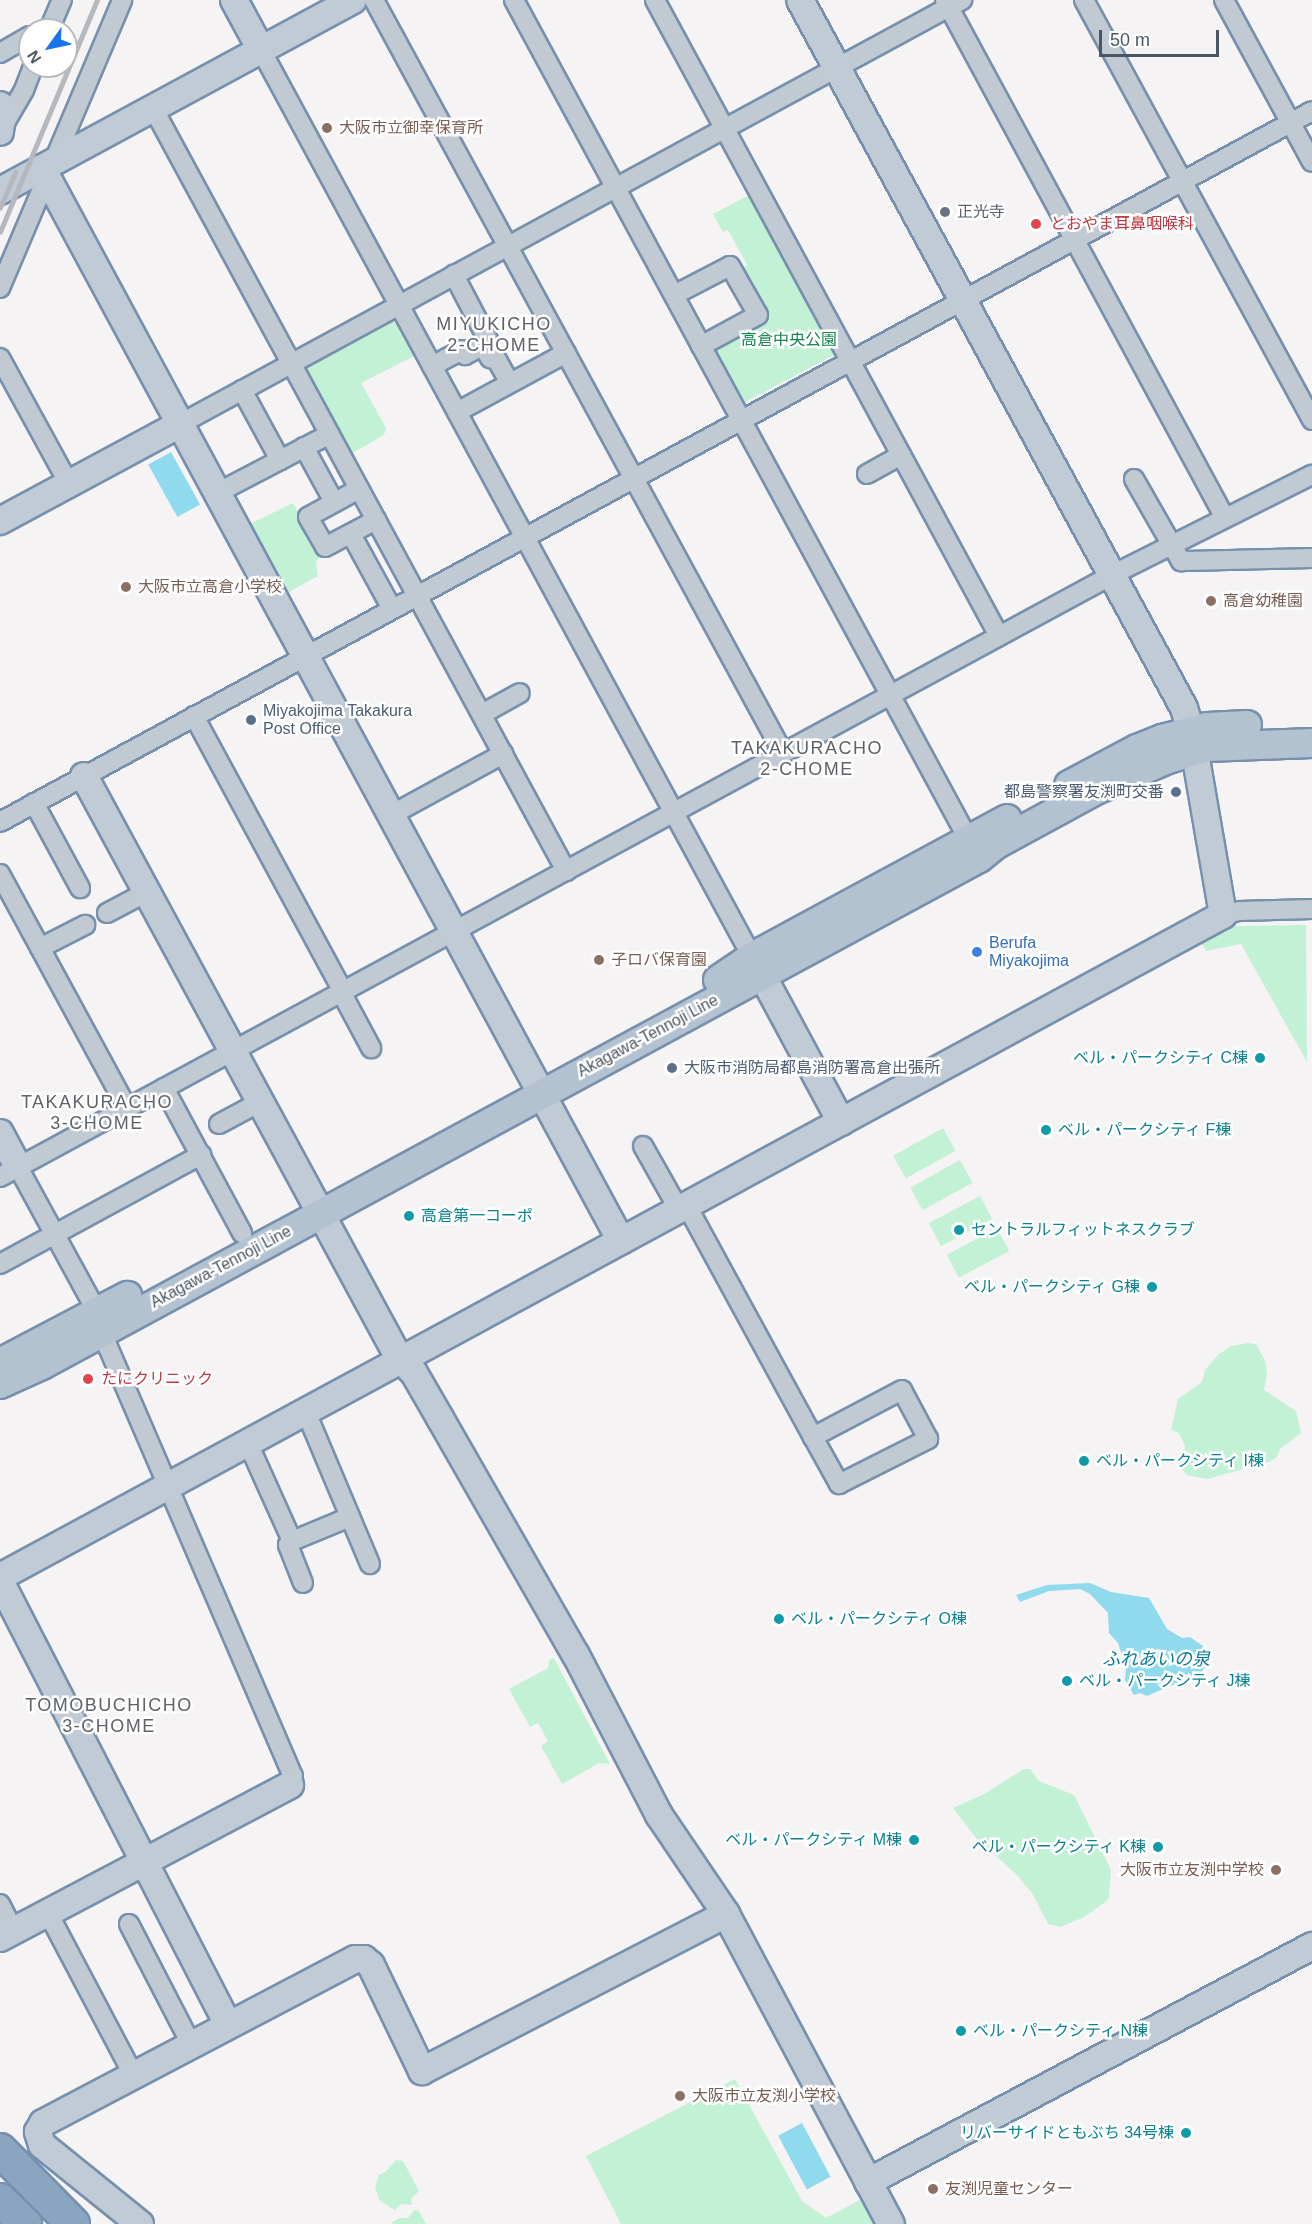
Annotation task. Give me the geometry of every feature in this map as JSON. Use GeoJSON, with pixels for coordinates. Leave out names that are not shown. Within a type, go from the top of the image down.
{"type":"FeatureCollection","features":[{"type":"Feature","properties":{"kind":"highway"},"geometry":{"type":"LineString","coordinates":[[0,2150],[73,2224]]}},
{"type":"Feature","properties":{"kind":"highway"},"geometry":{"type":"LineString","coordinates":[[0,2172],[57,2224]]}},
{"type":"Feature","properties":{"kind":"highway"},"geometry":{"type":"LineString","coordinates":[[0,2200],[25,2224]]}},
{"type":"Feature","properties":{"kind":"main road","name":"Akagawa-Tennoji Line"},"geometry":{"type":"LineString","coordinates":[[0,1363],[99,1322],[316,1205],[974,849],[1137,749],[1192,740],[1227,725],[1312,723]]}},
{"type":"Feature","properties":{"kind":"main road","name":"Akagawa-Tennoji Line"},"geometry":{"type":"LineString","coordinates":[[1192,740],[1218,745],[1312,743]]}},
{"type":"Feature","properties":{"kind":"main road","name":"Akagawa-Tennoji Line"},"geometry":{"type":"LineString","coordinates":[[0,1384],[42,1365],[99,1322],[243,1233],[316,1205]]}},
{"type":"Feature","properties":{"kind":"street"},"geometry":{"type":"LineString","coordinates":[[52,18],[62,0]]}},
{"type":"Feature","properties":{"kind":"street"},"geometry":{"type":"LineString","coordinates":[[0,288],[47,169],[122,0]]}},
{"type":"Feature","properties":{"kind":"street"},"geometry":{"type":"LineString","coordinates":[[234,0],[841,1122]]}},
{"type":"Feature","properties":{"kind":"street"},"geometry":{"type":"LineString","coordinates":[[0,191],[47,169],[153,108],[353,0]]}},
{"type":"Feature","properties":{"kind":"street"},"geometry":{"type":"LineString","coordinates":[[374,0],[783,753]]}},
{"type":"Feature","properties":{"kind":"street"},"geometry":{"type":"LineString","coordinates":[[514,0],[974,849]]}},
{"type":"Feature","properties":{"kind":"street"},"geometry":{"type":"LineString","coordinates":[[655,0],[999,636]]}},
{"type":"Feature","properties":{"kind":"street"},"geometry":{"type":"LineString","coordinates":[[800,0],[1184,708],[1192,740],[1223,915]]}},
{"type":"Feature","properties":{"kind":"street"},"geometry":{"type":"LineString","coordinates":[[1084,0],[1312,420]]}},
{"type":"Feature","properties":{"kind":"street"},"geometry":{"type":"LineString","coordinates":[[1224,0],[1312,162]]}},
{"type":"Feature","properties":{"kind":"street"},"geometry":{"type":"LineString","coordinates":[[0,521],[837,68],[952,2],[1074,240],[1225,518]]}},
{"type":"Feature","properties":{"kind":"street"},"geometry":{"type":"LineString","coordinates":[[0,53],[18,43]]}},
{"type":"Feature","properties":{"kind":"street"},"geometry":{"type":"LineString","coordinates":[[0,123],[8,121],[28,78]]}},
{"type":"Feature","properties":{"kind":"street"},"geometry":{"type":"LineString","coordinates":[[153,108],[566,871]]}},
{"type":"Feature","properties":{"kind":"street"},"geometry":{"type":"LineString","coordinates":[[0,822],[1312,111]]}},
{"type":"Feature","properties":{"kind":"street"},"geometry":{"type":"LineString","coordinates":[[47,169],[180,424],[621,1241]]}},
{"type":"Feature","properties":{"kind":"street"},"geometry":{"type":"LineString","coordinates":[[674,295],[730,266],[758,315],[701,346]]}},
{"type":"Feature","properties":{"kind":"street"},"geometry":{"type":"LineString","coordinates":[[432,366],[462,350],[465,355],[489,342],[454,275]]}},
{"type":"Feature","properties":{"kind":"street"},"geometry":{"type":"LineString","coordinates":[[483,345],[490,358],[497,360],[510,383]]}},
{"type":"Feature","properties":{"kind":"street"},"geometry":{"type":"LineString","coordinates":[[457,412],[566,353]]}},
{"type":"Feature","properties":{"kind":"street"},"geometry":{"type":"LineString","coordinates":[[0,358],[69,484]]}},
{"type":"Feature","properties":{"kind":"street"},"geometry":{"type":"LineString","coordinates":[[242,390],[280,460]]}},
{"type":"Feature","properties":{"kind":"street"},"geometry":{"type":"LineString","coordinates":[[217,493],[330,434]]}},
{"type":"Feature","properties":{"kind":"street"},"geometry":{"type":"LineString","coordinates":[[304,447],[334,502]]}},
{"type":"Feature","properties":{"kind":"street"},"geometry":{"type":"LineString","coordinates":[[867,474],[901,456]]}},
{"type":"Feature","properties":{"kind":"street"},"geometry":{"type":"LineString","coordinates":[[9,1172],[1112,575],[1312,475]]}},
{"type":"Feature","properties":{"kind":"street"},"geometry":{"type":"LineString","coordinates":[[1134,479],[1181,561],[1312,558]]}},
{"type":"Feature","properties":{"kind":"street"},"geometry":{"type":"LineString","coordinates":[[359,489],[308,517],[325,548],[376,520]]}},
{"type":"Feature","properties":{"kind":"street"},"geometry":{"type":"LineString","coordinates":[[351,534],[392,609]]}},
{"type":"Feature","properties":{"kind":"street"},"geometry":{"type":"LineString","coordinates":[[482,714],[520,693]]}},
{"type":"Feature","properties":{"kind":"street"},"geometry":{"type":"LineString","coordinates":[[194,716],[371,1048]]}},
{"type":"Feature","properties":{"kind":"street"},"geometry":{"type":"LineString","coordinates":[[391,815],[503,754]]}},
{"type":"Feature","properties":{"kind":"street"},"geometry":{"type":"LineString","coordinates":[[84,776],[401,1360],[414,1373],[570,1645],[659,1815],[726,1914],[891,2224]]}},
{"type":"Feature","properties":{"kind":"street"},"geometry":{"type":"LineString","coordinates":[[34,803],[80,888]]}},
{"type":"Feature","properties":{"kind":"street"},"geometry":{"type":"LineString","coordinates":[[0,874],[127,1108]]}},
{"type":"Feature","properties":{"kind":"street"},"geometry":{"type":"LineString","coordinates":[[106,913],[147,892]]}},
{"type":"Feature","properties":{"kind":"street"},"geometry":{"type":"LineString","coordinates":[[228,2025],[0,1579],[1223,915],[1239,911],[1312,909]]}},
{"type":"Feature","properties":{"kind":"street"},"geometry":{"type":"LineString","coordinates":[[40,948],[85,925]]}},
{"type":"Feature","properties":{"kind":"street"},"geometry":{"type":"LineString","coordinates":[[164,1088],[243,1233]]}},
{"type":"Feature","properties":{"kind":"street"},"geometry":{"type":"LineString","coordinates":[[219,1124],[260,1102]]}},
{"type":"Feature","properties":{"kind":"street"},"geometry":{"type":"LineString","coordinates":[[0,1133],[9,1172],[54,1234],[99,1322],[293,1776],[290,1785],[7,1934],[0,1904]]}},
{"type":"Feature","properties":{"kind":"street"},"geometry":{"type":"LineString","coordinates":[[643,1146],[683,1208],[839,1484],[928,1439],[902,1390],[813,1437]]}},
{"type":"Feature","properties":{"kind":"street"},"geometry":{"type":"LineString","coordinates":[[0,1264],[201,1155]]}},
{"type":"Feature","properties":{"kind":"street"},"geometry":{"type":"LineString","coordinates":[[306,1412],[370,1564]]}},
{"type":"Feature","properties":{"kind":"street"},"geometry":{"type":"LineString","coordinates":[[248,1443],[292,1540]]}},
{"type":"Feature","properties":{"kind":"street"},"geometry":{"type":"LineString","coordinates":[[303,1583],[288,1545],[292,1540],[350,1517]]}},
{"type":"Feature","properties":{"kind":"street"},"geometry":{"type":"LineString","coordinates":[[48,1913],[133,2074]]}},
{"type":"Feature","properties":{"kind":"street"},"geometry":{"type":"LineString","coordinates":[[140,2224],[42,2145],[38,2135],[40,2126],[47,2119],[351,1961],[364,1959],[371,1965],[422,2071],[726,1914]]}},
{"type":"Feature","properties":{"kind":"street"},"geometry":{"type":"LineString","coordinates":[[129,1924],[192,2044]]}},
{"type":"Feature","properties":{"kind":"street"},"geometry":{"type":"LineString","coordinates":[[868,2182],[1312,1946]]}},
{"type":"Feature","properties":{"kind":"green space","name":"高倉中央公園"},"geometry":{"type":"Polygon","coordinates":[[[749,195],[836,354],[743,403],[713,347],[764,317],[739,270],[747,265],[728,230],[723,232],[713,214],[749,195]]]}},
{"type":"Feature","properties":{"kind":"green space"},"geometry":{"type":"Polygon","coordinates":[[[389,321],[398,323],[416,355],[361,383],[386,428],[384,435],[349,455],[305,374],[308,365],[389,321]]]}},
{"type":"Feature","properties":{"kind":"green space"},"geometry":{"type":"Polygon","coordinates":[[[293,503],[323,556],[316,561],[318,576],[287,593],[250,524],[293,503]]]}},
{"type":"Feature","properties":{"kind":"green space"},"geometry":{"type":"Polygon","coordinates":[[[1306,925],[1307,1062],[1241,944],[1206,951],[1201,943],[1236,926],[1306,925]]]}},
{"type":"Feature","properties":{"kind":"green space"},"geometry":{"type":"Polygon","coordinates":[[[943,1128],[956,1151],[906,1178],[893,1156],[943,1128]]]}},
{"type":"Feature","properties":{"kind":"green space"},"geometry":{"type":"Polygon","coordinates":[[[960,1160],[973,1183],[923,1210],[910,1188],[960,1160]]]}},
{"type":"Feature","properties":{"kind":"green space"},"geometry":{"type":"Polygon","coordinates":[[[980,1196],[992,1219],[941,1246],[929,1223],[980,1196]]]}},
{"type":"Feature","properties":{"kind":"green space"},"geometry":{"type":"Polygon","coordinates":[[[997,1228],[1009,1251],[959,1278],[947,1255],[997,1228]]]}},
{"type":"Feature","properties":{"kind":"green space"},"geometry":{"type":"Polygon","coordinates":[[[1256,1344],[1265,1361],[1267,1375],[1264,1390],[1296,1411],[1301,1433],[1280,1449],[1277,1457],[1269,1462],[1207,1479],[1187,1475],[1179,1466],[1184,1457],[1185,1446],[1179,1433],[1171,1430],[1178,1399],[1202,1382],[1205,1370],[1218,1355],[1231,1346],[1256,1344]]]}},
{"type":"Feature","properties":{"kind":"green space"},"geometry":{"type":"Polygon","coordinates":[[[554,1658],[610,1764],[599,1763],[562,1784],[541,1746],[548,1741],[538,1723],[530,1727],[509,1689],[548,1668],[549,1660],[554,1658]]]}},
{"type":"Feature","properties":{"kind":"green space"},"geometry":{"type":"Polygon","coordinates":[[[1024,1769],[1030,1769],[1039,1781],[1074,1795],[1111,1870],[1109,1898],[1084,1917],[1060,1927],[1048,1924],[1032,1893],[1016,1874],[977,1839],[953,1808],[984,1794],[1024,1769]]]}},
{"type":"Feature","properties":{"kind":"green space"},"geometry":{"type":"Polygon","coordinates":[[[735,2079],[802,2201],[826,2218],[862,2199],[876,2224],[621,2224],[586,2156],[735,2079]]]}},
{"type":"Feature","properties":{"kind":"green space"},"geometry":{"type":"Polygon","coordinates":[[[396,2160],[403,2161],[419,2191],[411,2199],[412,2205],[401,2204],[395,2210],[380,2201],[375,2187],[379,2175],[396,2160]]]}},
{"type":"Feature","properties":{"kind":"green space"},"geometry":{"type":"Polygon","coordinates":[[[414,2210],[419,2211],[426,2224],[393,2224],[392,2222],[400,2218],[408,2218],[414,2210]]]}},
{"type":"Feature","properties":{"kind":"water"},"geometry":{"type":"Polygon","coordinates":[[[171,452],[200,504],[177,517],[148,465],[171,452]]]}},
{"type":"Feature","properties":{"kind":"water","name":"ふれあいの泉"},"geometry":{"type":"Polygon","coordinates":[[[1090,1583],[1111,1592],[1149,1598],[1167,1629],[1182,1638],[1190,1637],[1203,1646],[1209,1658],[1201,1674],[1195,1679],[1147,1696],[1140,1693],[1134,1695],[1125,1680],[1126,1668],[1118,1643],[1109,1633],[1108,1613],[1090,1594],[1080,1589],[1049,1591],[1020,1602],[1016,1595],[1047,1585],[1090,1583]]]}},
{"type":"Feature","properties":{"kind":"water"},"geometry":{"type":"Polygon","coordinates":[[[802,2123],[831,2177],[807,2190],[778,2136],[802,2123]]]}},
{"type":"Feature","properties":{"kind":"railway"},"geometry":{"type":"LineString","coordinates":[[0,232],[97,0]]}},
{"type":"Feature","properties":{"kind":"railway"},"geometry":{"type":"LineString","coordinates":[[0,208],[15,172]]}},
{"type":"Feature","properties":{"kind":"place","name":"大阪市立御幸保育所"},"geometry":{"type":"Point","coordinates":[327,128]}},
{"type":"Feature","properties":{"kind":"place","name":"正光寺"},"geometry":{"type":"Point","coordinates":[945,212]}},
{"type":"Feature","properties":{"kind":"place","name":"とおやま耳鼻咽喉科"},"geometry":{"type":"Point","coordinates":[1036,224]}},
{"type":"Feature","properties":{"kind":"place","name":"大阪市立高倉小学校"},"geometry":{"type":"Point","coordinates":[126,587]}},
{"type":"Feature","properties":{"kind":"place","name":"高倉幼稚園"},"geometry":{"type":"Point","coordinates":[1211,601]}},
{"type":"Feature","properties":{"kind":"place","name":"Miyakojima Takakura Post Office"},"geometry":{"type":"Point","coordinates":[251,720]}},
{"type":"Feature","properties":{"kind":"place","name":"都島警察署友渕町交番"},"geometry":{"type":"Point","coordinates":[1176,792]}},
{"type":"Feature","properties":{"kind":"place","name":"Berufa Miyakojima"},"geometry":{"type":"Point","coordinates":[977,952]}},
{"type":"Feature","properties":{"kind":"place","name":"子ロバ保育園"},"geometry":{"type":"Point","coordinates":[599,960]}},
{"type":"Feature","properties":{"kind":"place","name":"ベル・パークシティ C棟"},"geometry":{"type":"Point","coordinates":[1260,1058]}},
{"type":"Feature","properties":{"kind":"place","name":"大阪市消防局都島消防署高倉出張所"},"geometry":{"type":"Point","coordinates":[672,1068]}},
{"type":"Feature","properties":{"kind":"place","name":"ベル・パークシティ F棟"},"geometry":{"type":"Point","coordinates":[1046,1130]}},
{"type":"Feature","properties":{"kind":"place","name":"高倉第一コーポ"},"geometry":{"type":"Point","coordinates":[409,1216]}},
{"type":"Feature","properties":{"kind":"place","name":"セントラルフィットネスクラブ"},"geometry":{"type":"Point","coordinates":[959,1230]}},
{"type":"Feature","properties":{"kind":"place","name":"ベル・パークシティ G棟"},"geometry":{"type":"Point","coordinates":[1152,1287]}},
{"type":"Feature","properties":{"kind":"place","name":"たにクリニック"},"geometry":{"type":"Point","coordinates":[88,1379]}},
{"type":"Feature","properties":{"kind":"place","name":"ベル・パークシティ I棟"},"geometry":{"type":"Point","coordinates":[1084,1461]}},
{"type":"Feature","properties":{"kind":"place","name":"ベル・パークシティ O棟"},"geometry":{"type":"Point","coordinates":[779,1619]}},
{"type":"Feature","properties":{"kind":"place","name":"ベル・パークシティ J棟"},"geometry":{"type":"Point","coordinates":[1067,1681]}},
{"type":"Feature","properties":{"kind":"place","name":"ベル・パークシティ M棟"},"geometry":{"type":"Point","coordinates":[914,1840]}},
{"type":"Feature","properties":{"kind":"place","name":"ベル・パークシティ K棟"},"geometry":{"type":"Point","coordinates":[1158,1847]}},
{"type":"Feature","properties":{"kind":"place","name":"大阪市立友渕中学校"},"geometry":{"type":"Point","coordinates":[1276,1870]}},
{"type":"Feature","properties":{"kind":"place","name":"ベル・パークシティ N棟"},"geometry":{"type":"Point","coordinates":[961,2031]}},
{"type":"Feature","properties":{"kind":"place","name":"大阪市立友渕小学校"},"geometry":{"type":"Point","coordinates":[680,2096]}},
{"type":"Feature","properties":{"kind":"place","name":"リバーサイドともぶち 34号棟"},"geometry":{"type":"Point","coordinates":[1186,2133]}},
{"type":"Feature","properties":{"kind":"place","name":"友渕児童センター"},"geometry":{"type":"Point","coordinates":[933,2189]}},
{"type":"Feature","properties":{"kind":"district","name":"MIYUKICHO 2-CHOME"},"geometry":{"type":"Point","coordinates":[494,335]}},
{"type":"Feature","properties":{"kind":"district","name":"TAKAKURACHO 2-CHOME"},"geometry":{"type":"Point","coordinates":[807,759]}},
{"type":"Feature","properties":{"kind":"district","name":"TAKAKURACHO 3-CHOME"},"geometry":{"type":"Point","coordinates":[97,1113]}},
{"type":"Feature","properties":{"kind":"district","name":"TOMOBUCHICHO 3-CHOME"},"geometry":{"type":"Point","coordinates":[109,1716]}}]}
